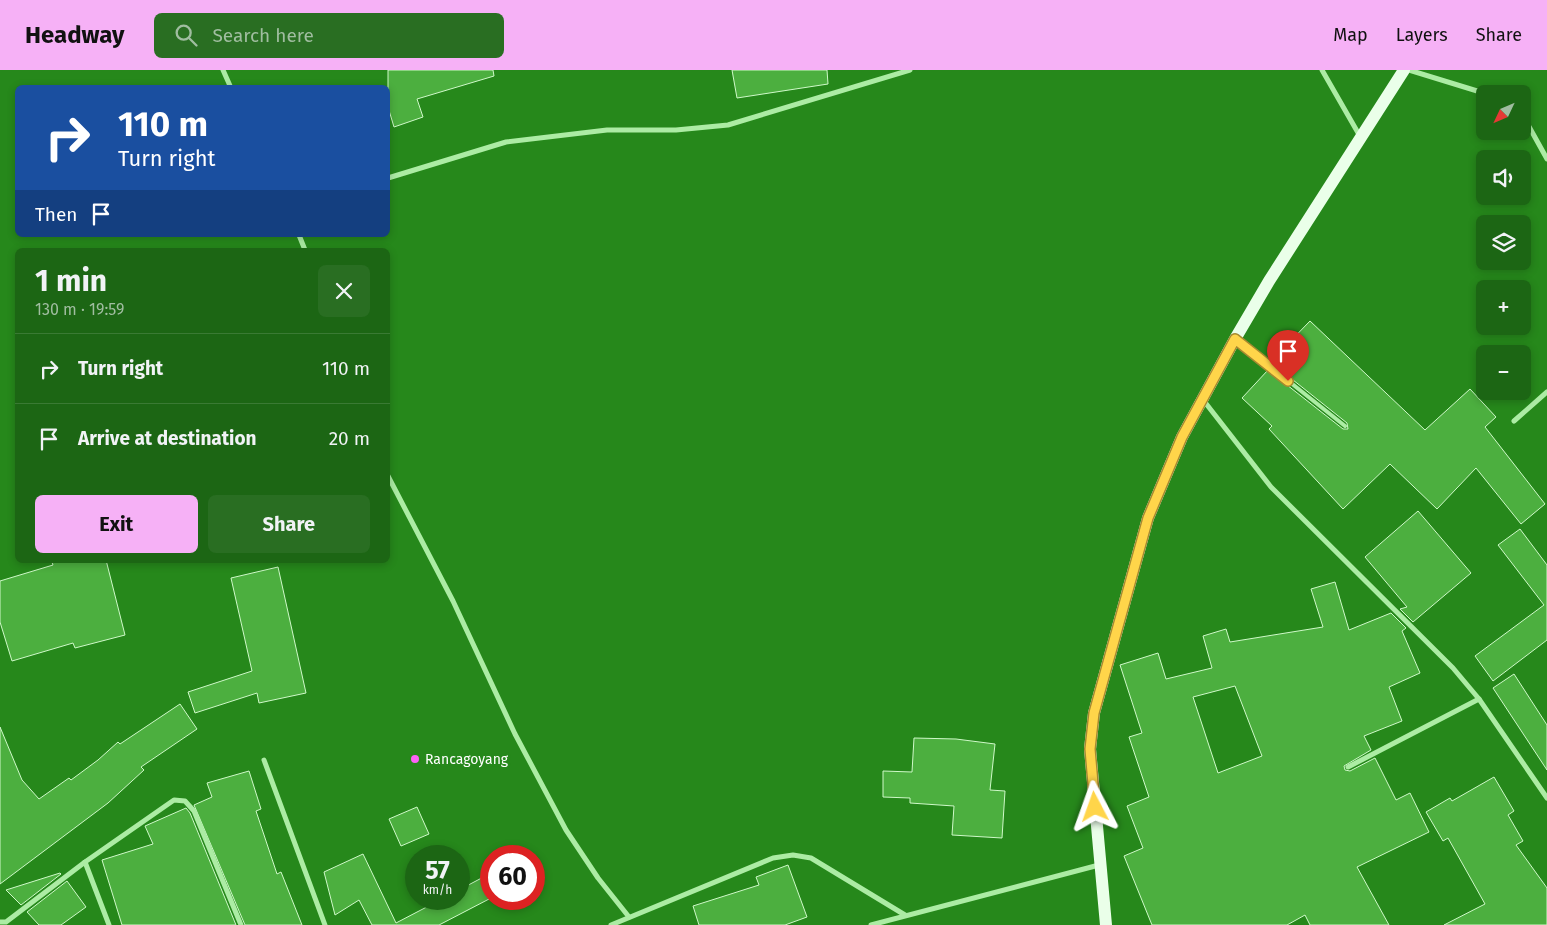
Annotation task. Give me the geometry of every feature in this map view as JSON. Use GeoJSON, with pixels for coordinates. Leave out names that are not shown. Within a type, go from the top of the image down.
{"type":"FeatureCollection","features":[{"type":"Feature","properties":{"kind":"main road"},"geometry":{"type":"LineString","coordinates":[[1106,925],[1099,865],[1090,749],[1094,713],[1148,518],[1182,437],[1235,339],[1269,281],[1404,70]]}},
{"type":"Feature","properties":{"kind":"street"},"geometry":{"type":"LineString","coordinates":[[222,70],[230,85]]}},
{"type":"Feature","properties":{"kind":"street"},"geometry":{"type":"LineString","coordinates":[[390,177],[506,142],[607,130],[676,130],[728,125],[910,70]]}},
{"type":"Feature","properties":{"kind":"street"},"geometry":{"type":"LineString","coordinates":[[1322,70],[1361,138]]}},
{"type":"Feature","properties":{"kind":"street"},"geometry":{"type":"LineString","coordinates":[[1409,70],[1476,91]]}},
{"type":"Feature","properties":{"kind":"street"},"geometry":{"type":"LineString","coordinates":[[1531,130],[1547,159]]}},
{"type":"Feature","properties":{"kind":"street"},"geometry":{"type":"LineString","coordinates":[[1514,421],[1547,392]]}},
{"type":"Feature","properties":{"kind":"street"},"geometry":{"type":"LineString","coordinates":[[1203,400],[1271,487],[1453,668],[1479,699],[1547,798]]}},
{"type":"Feature","properties":{"kind":"street"},"geometry":{"type":"LineString","coordinates":[[390,482],[453,601],[515,734],[566,830],[598,878],[629,917]]}},
{"type":"Feature","properties":{"kind":"street"},"geometry":{"type":"LineString","coordinates":[[1348,766],[1479,699]]}},
{"type":"Feature","properties":{"kind":"street"},"geometry":{"type":"LineString","coordinates":[[264,760],[325,925]]}},
{"type":"Feature","properties":{"kind":"street"},"geometry":{"type":"LineString","coordinates":[[0,922],[6,922],[85,862],[174,800],[185,801],[194,811],[202,826],[241,925]]}},
{"type":"Feature","properties":{"kind":"street"},"geometry":{"type":"LineString","coordinates":[[611,925],[773,858],[793,855],[811,858],[905,915]]}},
{"type":"Feature","properties":{"kind":"street"},"geometry":{"type":"LineString","coordinates":[[85,862],[109,925]]}},
{"type":"Feature","properties":{"kind":"street"},"geometry":{"type":"LineString","coordinates":[[871,925],[1099,865]]}},
{"type":"Feature","properties":{"kind":"lane"},"geometry":{"type":"LineString","coordinates":[[1235,339],[1345,426]]}},
{"type":"Feature","properties":{"kind":"building"},"geometry":{"type":"Polygon","coordinates":[[[388,70],[493,70],[494,76],[417,99],[423,117],[394,127],[390,114],[390,85],[388,85],[388,70]]]}},
{"type":"Feature","properties":{"kind":"building"},"geometry":{"type":"Polygon","coordinates":[[[732,70],[827,70],[828,84],[737,98],[732,70]]]}},
{"type":"Feature","properties":{"kind":"building"},"geometry":{"type":"Polygon","coordinates":[[[1310,321],[1425,430],[1470,389],[1476,395],[1476,400],[1480,400],[1496,417],[1485,427],[1545,504],[1521,524],[1476,468],[1437,509],[1390,464],[1343,509],[1269,429],[1272,426],[1242,398],[1268,370],[1343,429],[1348,429],[1347,423],[1273,364],[1279,358],[1276,356],[1310,321]]]}},
{"type":"Feature","properties":{"kind":"building"},"geometry":{"type":"Polygon","coordinates":[[[1418,511],[1471,573],[1413,622],[1400,609],[1407,607],[1365,557],[1418,511]]]}},
{"type":"Feature","properties":{"kind":"building"},"geometry":{"type":"Polygon","coordinates":[[[1520,529],[1547,565],[1547,640],[1493,681],[1475,656],[1544,605],[1498,545],[1520,529]]]}},
{"type":"Feature","properties":{"kind":"building"},"geometry":{"type":"Polygon","coordinates":[[[52,563],[107,563],[125,635],[75,648],[73,643],[12,661],[0,622],[0,581],[53,565],[52,563]]]}},
{"type":"Feature","properties":{"kind":"building"},"geometry":{"type":"Polygon","coordinates":[[[278,567],[306,693],[259,703],[257,693],[195,713],[188,692],[252,671],[231,578],[278,567]]]}},
{"type":"Feature","properties":{"kind":"building"},"geometry":{"type":"Polygon","coordinates":[[[1335,582],[1349,630],[1391,613],[1406,628],[1402,631],[1420,673],[1389,687],[1402,721],[1364,736],[1371,750],[1344,766],[1345,770],[1350,771],[1375,758],[1396,800],[1410,793],[1429,832],[1357,867],[1389,925],[1310,925],[1305,915],[1287,925],[1152,925],[1124,856],[1143,848],[1127,806],[1149,797],[1129,737],[1142,733],[1120,665],[1158,653],[1166,679],[1212,668],[1203,636],[1226,629],[1230,642],[1323,627],[1311,589],[1335,582]],[[1235,686],[1193,697],[1218,773],[1262,756],[1235,686]]]}},
{"type":"Feature","properties":{"kind":"building"},"geometry":{"type":"Polygon","coordinates":[[[1514,674],[1547,725],[1547,770],[1493,688],[1514,674]]]}},
{"type":"Feature","properties":{"kind":"building"},"geometry":{"type":"Polygon","coordinates":[[[180,704],[197,729],[141,767],[144,770],[108,803],[0,884],[0,727],[22,780],[39,799],[69,778],[71,780],[118,742],[120,744],[180,704]]]}},
{"type":"Feature","properties":{"kind":"building"},"geometry":{"type":"Polygon","coordinates":[[[914,738],[956,739],[995,744],[990,790],[1005,791],[1002,838],[952,835],[954,806],[910,803],[910,798],[883,797],[883,771],[912,772],[914,738]]]}},
{"type":"Feature","properties":{"kind":"building"},"geometry":{"type":"Polygon","coordinates":[[[249,771],[261,809],[256,811],[277,874],[281,872],[302,925],[245,925],[194,805],[212,797],[207,783],[249,771]]]}},
{"type":"Feature","properties":{"kind":"building"},"geometry":{"type":"Polygon","coordinates":[[[1494,777],[1514,811],[1508,815],[1523,841],[1516,845],[1547,888],[1547,925],[1444,925],[1485,904],[1448,838],[1443,841],[1426,812],[1450,798],[1452,801],[1494,777]]]}},
{"type":"Feature","properties":{"kind":"building"},"geometry":{"type":"Polygon","coordinates":[[[417,807],[429,834],[401,846],[389,819],[417,807]]]}},
{"type":"Feature","properties":{"kind":"building"},"geometry":{"type":"Polygon","coordinates":[[[186,808],[190,813],[236,925],[122,925],[102,860],[153,844],[145,826],[186,808]]]}},
{"type":"Feature","properties":{"kind":"building"},"geometry":{"type":"Polygon","coordinates":[[[363,854],[396,923],[421,910],[468,910],[439,925],[372,925],[359,900],[335,915],[324,872],[363,854]]]}},
{"type":"Feature","properties":{"kind":"building"},"geometry":{"type":"Polygon","coordinates":[[[788,865],[807,917],[785,925],[699,925],[693,906],[759,885],[756,877],[788,865]]]}},
{"type":"Feature","properties":{"kind":"building"},"geometry":{"type":"Polygon","coordinates":[[[60,873],[21,905],[6,890],[60,873]]]}},
{"type":"Feature","properties":{"kind":"building"},"geometry":{"type":"Polygon","coordinates":[[[480,879],[480,904],[470,909],[470,884],[480,879]]]}},
{"type":"Feature","properties":{"kind":"building"},"geometry":{"type":"Polygon","coordinates":[[[67,881],[86,907],[61,925],[39,925],[27,912],[67,881]]]}},
{"type":"Feature","properties":{"kind":"place","name":"Rancagoyang"},"geometry":{"type":"Point","coordinates":[415,759]}},
{"type":"Feature","properties":{"kind":"route"},"geometry":{"type":"LineString","coordinates":[[1095,807],[1090,749],[1094,713],[1148,518],[1182,437],[1235,339],[1288,381]]}}]}
